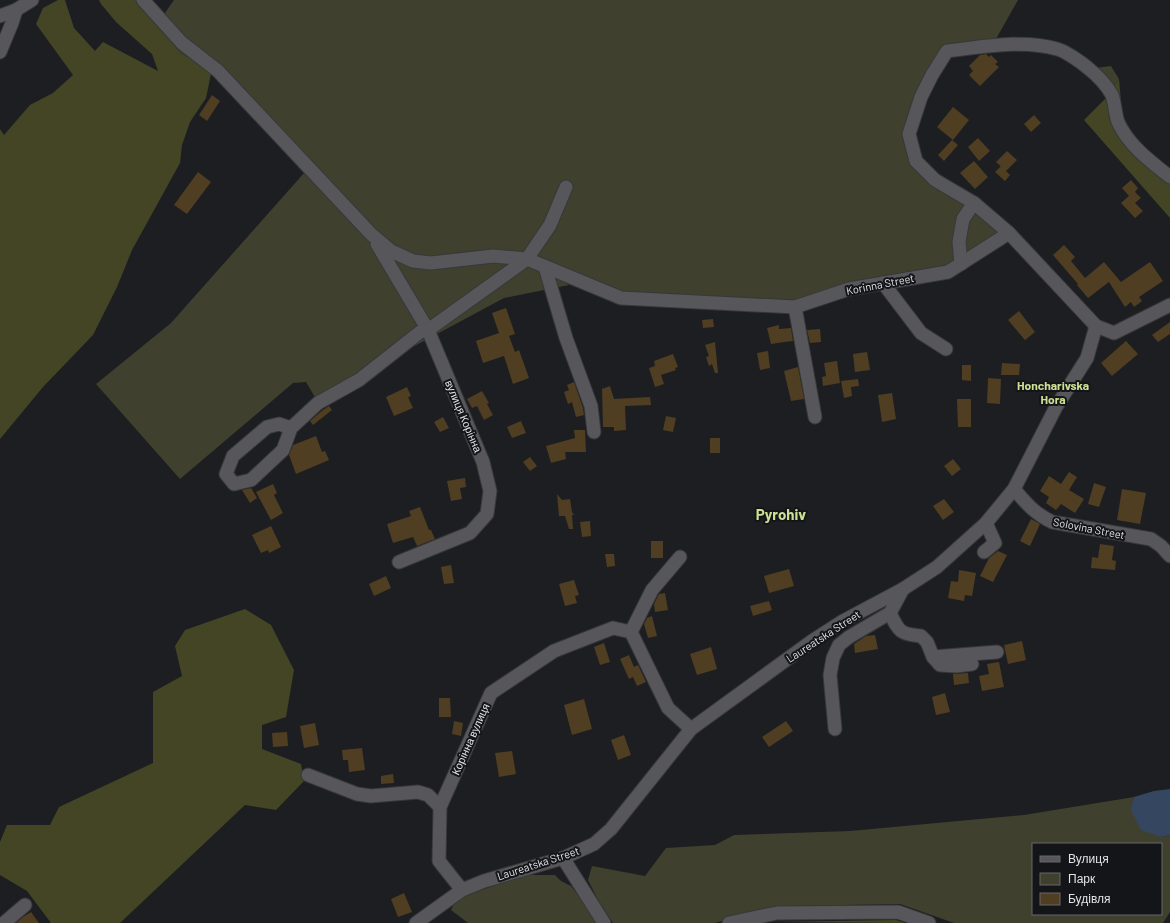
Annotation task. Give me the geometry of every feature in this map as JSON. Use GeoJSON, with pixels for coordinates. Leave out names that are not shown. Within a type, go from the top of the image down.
{"type":"FeatureCollection","features":[{"type":"Feature","properties":{"kind":"street"},"geometry":{"type":"LineString","coordinates":[[0,16],[16,10],[32,0]]}},
{"type":"Feature","properties":{"kind":"street"},"geometry":{"type":"LineString","coordinates":[[143,0],[182,43],[218,71],[372,234]]}},
{"type":"Feature","properties":{"kind":"street"},"geometry":{"type":"LineString","coordinates":[[0,52],[16,10]]}},
{"type":"Feature","properties":{"kind":"street"},"geometry":{"type":"LineString","coordinates":[[1170,177],[1124,133],[1118,121],[1112,96],[1102,79],[1082,63],[1058,49],[1029,44],[990,46],[948,51],[932,75],[921,97],[909,134],[916,161],[935,180],[974,203],[1009,233],[1096,326],[1114,333],[1170,305]]}},
{"type":"Feature","properties":{"kind":"street"},"geometry":{"type":"LineString","coordinates":[[291,428],[279,424],[267,427],[233,456],[226,474],[234,484],[251,480],[283,450],[291,428],[318,403],[359,380],[420,332],[428,330],[527,259],[550,225],[566,187]]}},
{"type":"Feature","properties":{"kind":"street"},"geometry":{"type":"LineString","coordinates":[[961,264],[959,242],[963,219],[974,203]]}},
{"type":"Feature","properties":{"kind":"street","name":"Korinna Street"},"geometry":{"type":"LineString","coordinates":[[372,234],[391,252],[413,261],[431,263],[493,256],[527,259],[620,298],[795,308],[849,289],[948,272],[1009,233]]}},
{"type":"Feature","properties":{"kind":"street","name":"вулиця Корінна"},"geometry":{"type":"LineString","coordinates":[[372,234],[428,330],[484,462],[490,490],[487,514],[470,533],[400,562]]}},
{"type":"Feature","properties":{"kind":"street"},"geometry":{"type":"LineString","coordinates":[[545,267],[566,338],[591,406],[594,432]]}},
{"type":"Feature","properties":{"kind":"street"},"geometry":{"type":"LineString","coordinates":[[883,283],[921,333],[946,349]]}},
{"type":"Feature","properties":{"kind":"street"},"geometry":{"type":"LineString","coordinates":[[795,308],[815,417]]}},
{"type":"Feature","properties":{"kind":"street","name":"Laureatska Street"},"geometry":{"type":"LineString","coordinates":[[416,923],[462,890],[484,881],[563,858],[594,844],[611,829],[691,728],[812,641],[843,621],[904,589],[936,567],[986,523],[1014,489],[1056,407],[1087,358],[1096,326]]}},
{"type":"Feature","properties":{"kind":"street","name":"Solovina Street"},"geometry":{"type":"LineString","coordinates":[[1014,489],[1040,516],[1052,522],[1151,539],[1161,546],[1170,556]]}},
{"type":"Feature","properties":{"kind":"street"},"geometry":{"type":"LineString","coordinates":[[984,552],[995,543],[986,523]]}},
{"type":"Feature","properties":{"kind":"street"},"geometry":{"type":"LineString","coordinates":[[680,557],[652,590],[631,632],[668,708],[691,728]]}},
{"type":"Feature","properties":{"kind":"street"},"geometry":{"type":"LineString","coordinates":[[836,728],[830,675],[833,658],[839,645],[849,637],[890,613],[904,589]]}},
{"type":"Feature","properties":{"kind":"street"},"geometry":{"type":"LineString","coordinates":[[890,613],[897,628],[907,635],[921,636],[927,642],[932,657],[940,665],[956,666],[972,664]]}},
{"type":"Feature","properties":{"kind":"street","name":"Корінна вулиця"},"geometry":{"type":"LineString","coordinates":[[462,890],[439,861],[440,807],[490,693],[554,651],[613,628],[631,632]]}},
{"type":"Feature","properties":{"kind":"street"},"geometry":{"type":"LineString","coordinates":[[932,657],[997,652]]}},
{"type":"Feature","properties":{"kind":"street"},"geometry":{"type":"LineString","coordinates":[[308,775],[357,794],[371,796],[418,792],[428,794],[440,807]]}},
{"type":"Feature","properties":{"kind":"street"},"geometry":{"type":"LineString","coordinates":[[563,858],[604,923]]}},
{"type":"Feature","properties":{"kind":"street"},"geometry":{"type":"LineString","coordinates":[[4,923],[25,905]]}},
{"type":"Feature","properties":{"kind":"street"},"geometry":{"type":"LineString","coordinates":[[729,923],[777,913],[898,912],[929,923]]}},
{"type":"Feature","properties":{"kind":"green space"},"geometry":{"type":"Polygon","coordinates":[[[58,0],[65,0],[74,28],[95,51],[103,42],[158,71],[152,54],[116,22],[99,0],[136,0],[158,23],[180,53],[212,69],[206,98],[190,122],[182,145],[180,163],[132,250],[117,287],[93,335],[43,387],[0,439],[0,129],[4,135],[30,105],[53,93],[73,75],[36,24],[43,8],[58,0]]]}},
{"type":"Feature","properties":{"kind":"green space"},"geometry":{"type":"Polygon","coordinates":[[[174,0],[1018,0],[996,39],[1049,42],[1095,68],[1111,66],[1119,79],[1107,97],[1094,79],[1051,50],[1011,48],[947,52],[909,134],[916,161],[1009,233],[948,272],[795,307],[621,298],[531,261],[569,285],[504,298],[316,399],[306,382],[293,383],[180,479],[96,384],[171,323],[304,173],[212,69],[180,53],[158,23],[174,0]]]}},
{"type":"Feature","properties":{"kind":"green space"},"geometry":{"type":"Polygon","coordinates":[[[1119,79],[1123,125],[1170,175],[1170,218],[1084,120],[1107,97],[1119,79]]]}},
{"type":"Feature","properties":{"kind":"green space"},"geometry":{"type":"Polygon","coordinates":[[[245,609],[271,625],[294,670],[286,717],[262,725],[262,749],[301,764],[304,781],[276,810],[245,805],[120,923],[51,923],[27,891],[0,875],[0,842],[7,825],[50,825],[59,807],[153,763],[153,692],[182,676],[175,646],[185,630],[245,609]]]}},
{"type":"Feature","properties":{"kind":"green space"},"geometry":{"type":"Polygon","coordinates":[[[1134,797],[1132,810],[1161,837],[1170,835],[1170,912],[1163,923],[954,923],[900,904],[795,906],[715,923],[613,923],[598,900],[588,880],[592,866],[645,876],[666,848],[715,845],[734,835],[850,831],[1024,815],[1134,797]]]}},
{"type":"Feature","properties":{"kind":"green space"},"geometry":{"type":"Polygon","coordinates":[[[524,875],[555,875],[561,881],[571,886],[599,923],[468,923],[451,910],[456,899],[524,875]]]}},
{"type":"Feature","properties":{"kind":"green space"},"geometry":{"type":"Polygon","coordinates":[[[896,920],[905,923],[773,922],[896,920]]]}},
{"type":"Feature","properties":{"kind":"water"},"geometry":{"type":"Polygon","coordinates":[[[1170,789],[1170,835],[1161,837],[1141,830],[1131,810],[1134,797],[1154,791],[1170,789]]]}},
{"type":"Feature","properties":{"kind":"building"},"geometry":{"type":"Polygon","coordinates":[[[986,54],[989,57],[991,55],[998,62],[995,64],[999,67],[980,86],[969,75],[973,71],[969,66],[980,55],[986,54]]]}},
{"type":"Feature","properties":{"kind":"building"},"geometry":{"type":"Polygon","coordinates":[[[212,95],[220,101],[207,121],[199,115],[212,95]]]}},
{"type":"Feature","properties":{"kind":"building"},"geometry":{"type":"Polygon","coordinates":[[[953,107],[969,120],[953,140],[937,127],[953,107]]]}},
{"type":"Feature","properties":{"kind":"building"},"geometry":{"type":"Polygon","coordinates":[[[1034,115],[1041,123],[1031,132],[1024,124],[1034,115]]]}},
{"type":"Feature","properties":{"kind":"building"},"geometry":{"type":"Polygon","coordinates":[[[978,138],[990,151],[979,161],[968,147],[978,138]]]}},
{"type":"Feature","properties":{"kind":"building"},"geometry":{"type":"Polygon","coordinates":[[[952,140],[958,145],[944,161],[938,155],[952,140]]]}},
{"type":"Feature","properties":{"kind":"building"},"geometry":{"type":"Polygon","coordinates":[[[1007,151],[1017,160],[1006,171],[1010,175],[1005,181],[995,172],[1001,166],[996,162],[1007,151]]]}},
{"type":"Feature","properties":{"kind":"building"},"geometry":{"type":"Polygon","coordinates":[[[974,161],[988,177],[975,189],[960,173],[974,161]]]}},
{"type":"Feature","properties":{"kind":"building"},"geometry":{"type":"Polygon","coordinates":[[[198,172],[211,182],[187,214],[174,205],[198,172]]]}},
{"type":"Feature","properties":{"kind":"building"},"geometry":{"type":"Polygon","coordinates":[[[1131,180],[1138,188],[1135,192],[1141,198],[1135,203],[1143,211],[1135,218],[1121,203],[1129,196],[1122,188],[1131,180]]]}},
{"type":"Feature","properties":{"kind":"building"},"geometry":{"type":"Polygon","coordinates":[[[1064,245],[1075,257],[1071,261],[1085,278],[1104,262],[1121,282],[1150,262],[1163,281],[1139,297],[1142,301],[1134,307],[1131,302],[1125,307],[1109,282],[1088,298],[1053,255],[1064,245]]]}},
{"type":"Feature","properties":{"kind":"building"},"geometry":{"type":"Polygon","coordinates":[[[506,308],[515,334],[509,336],[515,352],[519,350],[529,378],[513,384],[504,356],[483,363],[476,341],[499,333],[492,313],[506,308]]]}},
{"type":"Feature","properties":{"kind":"building"},"geometry":{"type":"Polygon","coordinates":[[[1019,311],[1035,332],[1025,340],[1008,320],[1019,311]]]}},
{"type":"Feature","properties":{"kind":"building"},"geometry":{"type":"Polygon","coordinates":[[[713,319],[714,327],[703,328],[702,320],[713,319]]]}},
{"type":"Feature","properties":{"kind":"building"},"geometry":{"type":"Polygon","coordinates":[[[1170,322],[1170,334],[1158,342],[1152,335],[1170,322]]]}},
{"type":"Feature","properties":{"kind":"building"},"geometry":{"type":"Polygon","coordinates":[[[779,325],[779,329],[791,328],[793,341],[771,344],[767,328],[779,325]]]}},
{"type":"Feature","properties":{"kind":"building"},"geometry":{"type":"Polygon","coordinates":[[[820,329],[821,342],[810,343],[807,330],[820,329]]]}},
{"type":"Feature","properties":{"kind":"building"},"geometry":{"type":"Polygon","coordinates":[[[1126,341],[1138,354],[1112,376],[1101,363],[1126,341]]]}},
{"type":"Feature","properties":{"kind":"building"},"geometry":{"type":"Polygon","coordinates":[[[715,342],[718,373],[715,373],[712,364],[709,366],[706,357],[709,356],[705,345],[715,342]]]}},
{"type":"Feature","properties":{"kind":"building"},"geometry":{"type":"Polygon","coordinates":[[[768,351],[770,368],[760,370],[757,353],[768,351]]]}},
{"type":"Feature","properties":{"kind":"building"},"geometry":{"type":"Polygon","coordinates":[[[867,352],[870,370],[855,372],[853,354],[867,352]]]}},
{"type":"Feature","properties":{"kind":"building"},"geometry":{"type":"Polygon","coordinates":[[[673,354],[678,367],[675,368],[676,370],[661,375],[664,384],[655,387],[649,368],[655,366],[654,361],[673,354]]]}},
{"type":"Feature","properties":{"kind":"building"},"geometry":{"type":"Polygon","coordinates":[[[837,361],[840,383],[823,386],[822,377],[826,376],[824,363],[837,361]]]}},
{"type":"Feature","properties":{"kind":"building"},"geometry":{"type":"Polygon","coordinates":[[[1002,363],[1020,364],[1019,375],[1001,375],[1002,363]]]}},
{"type":"Feature","properties":{"kind":"building"},"geometry":{"type":"Polygon","coordinates":[[[962,365],[971,365],[971,381],[962,380],[962,365]]]}},
{"type":"Feature","properties":{"kind":"building"},"geometry":{"type":"Polygon","coordinates":[[[798,367],[804,399],[791,401],[784,371],[798,367]]]}},
{"type":"Feature","properties":{"kind":"building"},"geometry":{"type":"Polygon","coordinates":[[[988,378],[1001,379],[1000,404],[987,403],[988,378]]]}},
{"type":"Feature","properties":{"kind":"building"},"geometry":{"type":"Polygon","coordinates":[[[858,379],[859,386],[851,387],[852,396],[844,398],[841,381],[858,379]]]}},
{"type":"Feature","properties":{"kind":"building"},"geometry":{"type":"Polygon","coordinates":[[[574,382],[584,415],[576,417],[572,402],[568,404],[564,392],[569,390],[567,385],[574,382]]]}},
{"type":"Feature","properties":{"kind":"building"},"geometry":{"type":"Polygon","coordinates":[[[610,386],[614,399],[650,397],[651,405],[625,406],[626,430],[614,431],[614,427],[603,427],[602,389],[610,386]]]}},
{"type":"Feature","properties":{"kind":"building"},"geometry":{"type":"Polygon","coordinates":[[[407,387],[411,396],[408,397],[413,408],[394,416],[386,397],[407,387]]]}},
{"type":"Feature","properties":{"kind":"building"},"geometry":{"type":"Polygon","coordinates":[[[482,391],[489,403],[487,404],[493,415],[484,420],[477,406],[472,408],[467,399],[482,391]]]}},
{"type":"Feature","properties":{"kind":"building"},"geometry":{"type":"Polygon","coordinates":[[[892,393],[896,419],[882,422],[878,395],[892,393]]]}},
{"type":"Feature","properties":{"kind":"building"},"geometry":{"type":"Polygon","coordinates":[[[957,399],[971,399],[971,427],[958,427],[957,399]]]}},
{"type":"Feature","properties":{"kind":"building"},"geometry":{"type":"Polygon","coordinates":[[[329,406],[332,410],[313,425],[310,421],[329,406]]]}},
{"type":"Feature","properties":{"kind":"building"},"geometry":{"type":"Polygon","coordinates":[[[666,416],[676,418],[673,432],[663,430],[666,416]]]}},
{"type":"Feature","properties":{"kind":"building"},"geometry":{"type":"Polygon","coordinates":[[[443,417],[449,428],[440,432],[434,422],[443,417]]]}},
{"type":"Feature","properties":{"kind":"building"},"geometry":{"type":"Polygon","coordinates":[[[521,421],[526,433],[512,438],[507,427],[521,421]]]}},
{"type":"Feature","properties":{"kind":"building"},"geometry":{"type":"Polygon","coordinates":[[[574,430],[585,430],[586,452],[565,452],[566,459],[551,463],[546,446],[575,438],[574,430]]]}},
{"type":"Feature","properties":{"kind":"building"},"geometry":{"type":"Polygon","coordinates":[[[316,436],[322,452],[325,451],[329,460],[296,474],[289,455],[293,445],[316,436]]]}},
{"type":"Feature","properties":{"kind":"building"},"geometry":{"type":"Polygon","coordinates":[[[710,438],[720,438],[720,453],[710,453],[710,438]]]}},
{"type":"Feature","properties":{"kind":"building"},"geometry":{"type":"Polygon","coordinates":[[[530,457],[537,466],[530,471],[523,462],[530,457]]]}},
{"type":"Feature","properties":{"kind":"building"},"geometry":{"type":"Polygon","coordinates":[[[953,459],[961,469],[952,476],[944,466],[953,459]]]}},
{"type":"Feature","properties":{"kind":"building"},"geometry":{"type":"Polygon","coordinates":[[[1069,472],[1077,477],[1069,490],[1084,499],[1075,513],[1061,504],[1056,510],[1046,503],[1049,497],[1040,491],[1049,476],[1061,484],[1069,472]]]}},
{"type":"Feature","properties":{"kind":"building"},"geometry":{"type":"Polygon","coordinates":[[[465,478],[466,487],[460,488],[462,499],[451,501],[447,481],[465,478]]]}},
{"type":"Feature","properties":{"kind":"building"},"geometry":{"type":"Polygon","coordinates":[[[1094,483],[1106,487],[1099,507],[1088,504],[1094,483]]]}},
{"type":"Feature","properties":{"kind":"building"},"geometry":{"type":"Polygon","coordinates":[[[273,484],[277,493],[274,495],[283,513],[271,520],[256,492],[273,484]]]}},
{"type":"Feature","properties":{"kind":"building"},"geometry":{"type":"Polygon","coordinates":[[[251,488],[257,498],[250,503],[242,490],[251,488]]]}},
{"type":"Feature","properties":{"kind":"building"},"geometry":{"type":"Polygon","coordinates":[[[1122,489],[1146,493],[1140,524],[1117,520],[1122,489]]]}},
{"type":"Feature","properties":{"kind":"building"},"geometry":{"type":"Polygon","coordinates":[[[557,494],[562,500],[570,499],[572,512],[574,515],[572,515],[573,529],[569,529],[565,516],[559,516],[557,494]]]}},
{"type":"Feature","properties":{"kind":"building"},"geometry":{"type":"Polygon","coordinates":[[[944,499],[954,512],[943,520],[933,506],[944,499]]]}},
{"type":"Feature","properties":{"kind":"building"},"geometry":{"type":"Polygon","coordinates":[[[420,507],[429,530],[431,530],[435,539],[417,546],[413,537],[393,543],[387,524],[411,516],[409,511],[420,507]]]}},
{"type":"Feature","properties":{"kind":"building"},"geometry":{"type":"Polygon","coordinates":[[[1031,519],[1040,524],[1030,546],[1020,541],[1031,519]]]}},
{"type":"Feature","properties":{"kind":"building"},"geometry":{"type":"Polygon","coordinates":[[[590,521],[591,536],[582,537],[580,522],[590,521]]]}},
{"type":"Feature","properties":{"kind":"building"},"geometry":{"type":"Polygon","coordinates":[[[271,526],[281,547],[269,553],[268,550],[261,553],[252,535],[271,526]]]}},
{"type":"Feature","properties":{"kind":"building"},"geometry":{"type":"Polygon","coordinates":[[[651,541],[663,541],[663,558],[651,558],[651,541]]]}},
{"type":"Feature","properties":{"kind":"building"},"geometry":{"type":"Polygon","coordinates":[[[1100,544],[1114,546],[1112,560],[1116,561],[1115,570],[1091,568],[1092,557],[1098,558],[1100,544]]]}},
{"type":"Feature","properties":{"kind":"building"},"geometry":{"type":"Polygon","coordinates":[[[998,551],[1007,555],[993,582],[980,576],[989,558],[998,551]]]}},
{"type":"Feature","properties":{"kind":"building"},"geometry":{"type":"Polygon","coordinates":[[[605,554],[614,554],[615,566],[607,567],[605,554]]]}},
{"type":"Feature","properties":{"kind":"building"},"geometry":{"type":"Polygon","coordinates":[[[451,565],[454,583],[444,584],[441,567],[451,565]]]}},
{"type":"Feature","properties":{"kind":"building"},"geometry":{"type":"Polygon","coordinates":[[[789,569],[794,586],[769,593],[764,576],[789,569]]]}},
{"type":"Feature","properties":{"kind":"building"},"geometry":{"type":"Polygon","coordinates":[[[959,570],[976,573],[972,596],[965,595],[964,601],[948,598],[951,581],[958,582],[959,570]]]}},
{"type":"Feature","properties":{"kind":"building"},"geometry":{"type":"Polygon","coordinates":[[[386,576],[391,588],[374,596],[369,584],[386,576]]]}},
{"type":"Feature","properties":{"kind":"building"},"geometry":{"type":"Polygon","coordinates":[[[574,580],[579,595],[575,596],[577,603],[565,606],[559,584],[574,580]]]}},
{"type":"Feature","properties":{"kind":"building"},"geometry":{"type":"Polygon","coordinates":[[[665,593],[668,610],[655,612],[654,604],[659,594],[665,593]]]}},
{"type":"Feature","properties":{"kind":"building"},"geometry":{"type":"Polygon","coordinates":[[[769,601],[772,610],[753,616],[750,606],[769,601]]]}},
{"type":"Feature","properties":{"kind":"building"},"geometry":{"type":"Polygon","coordinates":[[[652,616],[657,636],[648,638],[644,624],[647,618],[652,616]]]}},
{"type":"Feature","properties":{"kind":"building"},"geometry":{"type":"Polygon","coordinates":[[[875,635],[878,649],[855,653],[854,644],[866,636],[875,635]]]}},
{"type":"Feature","properties":{"kind":"building"},"geometry":{"type":"Polygon","coordinates":[[[1022,641],[1026,660],[1008,664],[1004,645],[1022,641]]]}},
{"type":"Feature","properties":{"kind":"building"},"geometry":{"type":"Polygon","coordinates":[[[604,643],[610,662],[600,665],[594,647],[604,643]]]}},
{"type":"Feature","properties":{"kind":"building"},"geometry":{"type":"Polygon","coordinates":[[[711,647],[717,669],[697,675],[690,654],[711,647]]]}},
{"type":"Feature","properties":{"kind":"building"},"geometry":{"type":"Polygon","coordinates":[[[629,655],[634,667],[638,665],[646,682],[637,686],[633,677],[629,679],[620,659],[629,655]]]}},
{"type":"Feature","properties":{"kind":"building"},"geometry":{"type":"Polygon","coordinates":[[[999,662],[1004,687],[982,691],[979,676],[989,674],[987,664],[999,662]]]}},
{"type":"Feature","properties":{"kind":"building"},"geometry":{"type":"Polygon","coordinates":[[[968,673],[969,683],[954,685],[953,674],[968,673]]]}},
{"type":"Feature","properties":{"kind":"building"},"geometry":{"type":"Polygon","coordinates":[[[945,693],[950,712],[936,715],[932,697],[945,693]]]}},
{"type":"Feature","properties":{"kind":"building"},"geometry":{"type":"Polygon","coordinates":[[[439,698],[450,698],[451,717],[439,717],[439,698]]]}},
{"type":"Feature","properties":{"kind":"building"},"geometry":{"type":"Polygon","coordinates":[[[584,699],[592,729],[572,735],[564,705],[584,699]]]}},
{"type":"Feature","properties":{"kind":"building"},"geometry":{"type":"Polygon","coordinates":[[[454,721],[463,723],[461,736],[452,734],[454,721]]]}},
{"type":"Feature","properties":{"kind":"building"},"geometry":{"type":"Polygon","coordinates":[[[786,721],[793,731],[769,747],[762,737],[786,721]]]}},
{"type":"Feature","properties":{"kind":"building"},"geometry":{"type":"Polygon","coordinates":[[[315,723],[319,745],[304,748],[300,726],[315,723]]]}},
{"type":"Feature","properties":{"kind":"building"},"geometry":{"type":"Polygon","coordinates":[[[287,732],[288,746],[273,747],[272,733],[287,732]]]}},
{"type":"Feature","properties":{"kind":"building"},"geometry":{"type":"Polygon","coordinates":[[[624,735],[631,755],[618,760],[611,740],[624,735]]]}},
{"type":"Feature","properties":{"kind":"building"},"geometry":{"type":"Polygon","coordinates":[[[362,748],[365,770],[349,772],[348,760],[343,760],[342,750],[362,748]]]}},
{"type":"Feature","properties":{"kind":"building"},"geometry":{"type":"Polygon","coordinates":[[[512,751],[516,774],[499,777],[495,753],[512,751]]]}},
{"type":"Feature","properties":{"kind":"building"},"geometry":{"type":"Polygon","coordinates":[[[393,774],[394,783],[381,784],[381,776],[393,774]]]}},
{"type":"Feature","properties":{"kind":"building"},"geometry":{"type":"Polygon","coordinates":[[[404,893],[412,912],[398,917],[391,899],[404,893]]]}},
{"type":"Feature","properties":{"kind":"building"},"geometry":{"type":"Polygon","coordinates":[[[31,912],[39,923],[16,923],[23,917],[31,912]]]}},
{"type":"Feature","properties":{"kind":"district","name":"Honcharivska Hora"},"geometry":{"type":"Point","coordinates":[1053,392]}},
{"type":"Feature","properties":{"kind":"district","name":"Pyrohiv"},"geometry":{"type":"Point","coordinates":[781,514]}}]}
